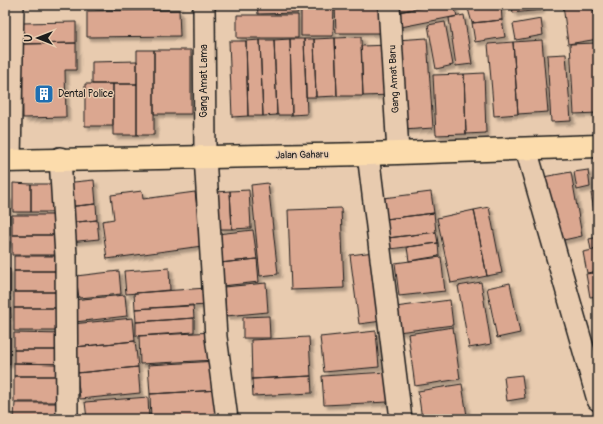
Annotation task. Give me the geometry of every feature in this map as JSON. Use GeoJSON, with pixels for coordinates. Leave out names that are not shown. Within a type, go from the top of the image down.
{"type":"FeatureCollection","features":[{"type":"Feature","properties":{"kind":"main road","name":"Jalan Gaharu"},"geometry":{"type":"LineString","coordinates":[[8,160],[368,154],[598,146]]}},
{"type":"Feature","properties":{"kind":"street"},"geometry":{"type":"LineString","coordinates":[[8,160],[13,5]]}},
{"type":"Feature","properties":{"kind":"street","name":"Gang Amat Lama"},"geometry":{"type":"LineString","coordinates":[[204,5],[204,156],[216,336],[227,419]]}},
{"type":"Feature","properties":{"kind":"street","name":"Gang Amat Baru"},"geometry":{"type":"LineString","coordinates":[[389,5],[398,152]]}},
{"type":"Feature","properties":{"kind":"street"},"geometry":{"type":"LineString","coordinates":[[526,149],[598,400]]}},
{"type":"Feature","properties":{"kind":"street"},"geometry":{"type":"LineString","coordinates":[[368,154],[401,419]]}},
{"type":"Feature","properties":{"kind":"street"},"geometry":{"type":"LineString","coordinates":[[60,158],[66,256],[67,419]]}},
{"type":"Feature","properties":{"kind":"building"},"geometry":{"type":"Polygon","coordinates":[[[95,5],[179,5],[179,6],[95,9],[95,5]]]}},
{"type":"Feature","properties":{"kind":"building"},"geometry":{"type":"Polygon","coordinates":[[[257,5],[298,5],[298,13],[258,14],[257,5]]]}},
{"type":"Feature","properties":{"kind":"building"},"geometry":{"type":"Polygon","coordinates":[[[301,5],[334,5],[333,36],[301,36],[301,5]]]}},
{"type":"Feature","properties":{"kind":"building"},"geometry":{"type":"Polygon","coordinates":[[[335,5],[384,5],[384,33],[336,33],[335,5]]]}},
{"type":"Feature","properties":{"kind":"building"},"geometry":{"type":"Polygon","coordinates":[[[392,5],[435,5],[393,13],[392,5]]]}},
{"type":"Feature","properties":{"kind":"building"},"geometry":{"type":"Polygon","coordinates":[[[435,5],[454,5],[457,16],[396,28],[393,13],[435,5]]]}},
{"type":"Feature","properties":{"kind":"building"},"geometry":{"type":"Polygon","coordinates":[[[467,5],[501,5],[502,20],[472,23],[467,5]]]}},
{"type":"Feature","properties":{"kind":"building"},"geometry":{"type":"Polygon","coordinates":[[[512,5],[540,5],[541,10],[513,13],[512,5]]]}},
{"type":"Feature","properties":{"kind":"building"},"geometry":{"type":"Polygon","coordinates":[[[563,5],[593,5],[598,39],[568,44],[563,5]]]}},
{"type":"Feature","properties":{"kind":"building"},"geometry":{"type":"Polygon","coordinates":[[[595,5],[598,5],[598,34],[595,5]]]}},
{"type":"Feature","properties":{"kind":"building"},"geometry":{"type":"Polygon","coordinates":[[[179,10],[180,36],[87,37],[87,11],[179,10]]]}},
{"type":"Feature","properties":{"kind":"building"},"geometry":{"type":"Polygon","coordinates":[[[237,15],[298,15],[298,38],[237,38],[237,15]]]}},
{"type":"Feature","properties":{"kind":"building"},"geometry":{"type":"Polygon","coordinates":[[[464,15],[472,64],[456,66],[449,18],[464,15]]]}},
{"type":"Feature","properties":{"kind":"building"},"geometry":{"type":"Polygon","coordinates":[[[541,19],[543,35],[516,40],[513,24],[541,19]]]}},
{"type":"Feature","properties":{"kind":"building"},"geometry":{"type":"Polygon","coordinates":[[[502,20],[505,37],[475,42],[472,23],[502,20]]]}},
{"type":"Feature","properties":{"kind":"building"},"geometry":{"type":"Polygon","coordinates":[[[76,22],[76,43],[22,44],[22,23],[76,22]]]}},
{"type":"Feature","properties":{"kind":"building"},"geometry":{"type":"Polygon","coordinates":[[[445,22],[453,65],[436,69],[428,25],[445,22]]]}},
{"type":"Feature","properties":{"kind":"building"},"geometry":{"type":"Polygon","coordinates":[[[361,37],[363,96],[337,96],[335,38],[361,37]]]}},
{"type":"Feature","properties":{"kind":"building"},"geometry":{"type":"Polygon","coordinates":[[[335,38],[337,96],[316,97],[314,39],[335,38]]]}},
{"type":"Feature","properties":{"kind":"building"},"geometry":{"type":"Polygon","coordinates":[[[427,38],[433,128],[403,130],[396,40],[427,38]]]}},
{"type":"Feature","properties":{"kind":"building"},"geometry":{"type":"Polygon","coordinates":[[[290,39],[292,115],[277,115],[274,40],[290,39]]]}},
{"type":"Feature","properties":{"kind":"building"},"geometry":{"type":"Polygon","coordinates":[[[290,39],[304,39],[307,114],[292,115],[290,39]]]}},
{"type":"Feature","properties":{"kind":"building"},"geometry":{"type":"Polygon","coordinates":[[[304,39],[314,39],[316,97],[306,97],[304,39]]]}},
{"type":"Feature","properties":{"kind":"building"},"geometry":{"type":"Polygon","coordinates":[[[260,40],[274,40],[277,115],[263,116],[260,40]]]}},
{"type":"Feature","properties":{"kind":"building"},"geometry":{"type":"Polygon","coordinates":[[[260,40],[263,116],[248,116],[246,41],[260,40]]]}},
{"type":"Feature","properties":{"kind":"building"},"geometry":{"type":"Polygon","coordinates":[[[542,40],[548,112],[518,114],[513,42],[542,40]]]}},
{"type":"Feature","properties":{"kind":"building"},"geometry":{"type":"Polygon","coordinates":[[[229,41],[246,41],[248,116],[232,117],[229,41]]]}},
{"type":"Feature","properties":{"kind":"building"},"geometry":{"type":"Polygon","coordinates":[[[513,42],[518,114],[494,116],[488,44],[513,42]]]}},
{"type":"Feature","properties":{"kind":"building","name":"Dental Police"},"geometry":{"type":"Polygon","coordinates":[[[76,43],[76,70],[65,70],[66,117],[23,118],[22,44],[76,43]]]}},
{"type":"Feature","properties":{"kind":"building"},"geometry":{"type":"Polygon","coordinates":[[[596,43],[598,43],[598,75],[596,43]]]}},
{"type":"Feature","properties":{"kind":"building"},"geometry":{"type":"Polygon","coordinates":[[[596,43],[598,113],[574,114],[570,44],[596,43]]]}},
{"type":"Feature","properties":{"kind":"building"},"geometry":{"type":"Polygon","coordinates":[[[391,45],[392,95],[363,96],[361,46],[391,45]]]}},
{"type":"Feature","properties":{"kind":"building"},"geometry":{"type":"Polygon","coordinates":[[[137,50],[154,50],[154,135],[137,135],[137,50]]]}},
{"type":"Feature","properties":{"kind":"building"},"geometry":{"type":"Polygon","coordinates":[[[154,50],[191,50],[191,114],[154,114],[154,50]]]}},
{"type":"Feature","properties":{"kind":"building"},"geometry":{"type":"Polygon","coordinates":[[[566,54],[571,121],[551,122],[547,55],[566,54]]]}},
{"type":"Feature","properties":{"kind":"building"},"geometry":{"type":"Polygon","coordinates":[[[137,61],[137,84],[92,84],[92,62],[137,61]]]}},
{"type":"Feature","properties":{"kind":"building"},"geometry":{"type":"Polygon","coordinates":[[[484,73],[486,133],[466,134],[464,74],[484,73]]]}},
{"type":"Feature","properties":{"kind":"building"},"geometry":{"type":"Polygon","coordinates":[[[464,74],[466,134],[436,135],[433,75],[464,74]]]}},
{"type":"Feature","properties":{"kind":"building"},"geometry":{"type":"Polygon","coordinates":[[[85,84],[113,84],[113,126],[85,126],[85,84]]]}},
{"type":"Feature","properties":{"kind":"building"},"geometry":{"type":"Polygon","coordinates":[[[113,84],[137,84],[137,135],[113,135],[113,84]]]}},
{"type":"Feature","properties":{"kind":"building"},"geometry":{"type":"Polygon","coordinates":[[[588,170],[590,187],[577,190],[574,172],[588,170]]]}},
{"type":"Feature","properties":{"kind":"building"},"geometry":{"type":"Polygon","coordinates":[[[571,172],[582,236],[559,241],[543,177],[571,172]]]}},
{"type":"Feature","properties":{"kind":"building"},"geometry":{"type":"Polygon","coordinates":[[[94,180],[96,204],[66,207],[64,183],[94,180]]]}},
{"type":"Feature","properties":{"kind":"building"},"geometry":{"type":"Polygon","coordinates":[[[13,183],[31,184],[31,212],[13,212],[13,183]]]}},
{"type":"Feature","properties":{"kind":"building"},"geometry":{"type":"Polygon","coordinates":[[[268,183],[278,274],[260,276],[251,185],[268,183]]]}},
{"type":"Feature","properties":{"kind":"building"},"geometry":{"type":"Polygon","coordinates":[[[31,184],[54,184],[54,212],[31,212],[31,184]]]}},
{"type":"Feature","properties":{"kind":"building"},"geometry":{"type":"Polygon","coordinates":[[[249,190],[251,228],[232,229],[230,191],[249,190]]]}},
{"type":"Feature","properties":{"kind":"building"},"geometry":{"type":"Polygon","coordinates":[[[142,191],[143,199],[195,192],[202,246],[107,259],[102,221],[114,219],[111,195],[142,191]]]}},
{"type":"Feature","properties":{"kind":"building"},"geometry":{"type":"Polygon","coordinates":[[[230,191],[232,229],[219,229],[216,192],[230,191]]]}},
{"type":"Feature","properties":{"kind":"building"},"geometry":{"type":"Polygon","coordinates":[[[431,192],[434,213],[386,219],[383,198],[431,192]]]}},
{"type":"Feature","properties":{"kind":"building"},"geometry":{"type":"Polygon","coordinates":[[[598,192],[598,235],[591,193],[598,192]]]}},
{"type":"Feature","properties":{"kind":"building"},"geometry":{"type":"Polygon","coordinates":[[[5,197],[9,197],[9,244],[5,244],[5,197]]]}},
{"type":"Feature","properties":{"kind":"building"},"geometry":{"type":"Polygon","coordinates":[[[96,204],[97,220],[68,223],[66,207],[96,204]]]}},
{"type":"Feature","properties":{"kind":"building"},"geometry":{"type":"Polygon","coordinates":[[[489,207],[502,273],[487,276],[474,210],[489,207]]]}},
{"type":"Feature","properties":{"kind":"building"},"geometry":{"type":"Polygon","coordinates":[[[341,208],[344,288],[291,290],[288,210],[341,208]]]}},
{"type":"Feature","properties":{"kind":"building"},"geometry":{"type":"Polygon","coordinates":[[[474,210],[487,276],[451,283],[437,218],[474,210]]]}},
{"type":"Feature","properties":{"kind":"building"},"geometry":{"type":"Polygon","coordinates":[[[434,213],[436,232],[388,238],[386,219],[434,213]]]}},
{"type":"Feature","properties":{"kind":"building"},"geometry":{"type":"Polygon","coordinates":[[[12,215],[57,215],[57,235],[12,235],[12,215]]]}},
{"type":"Feature","properties":{"kind":"building"},"geometry":{"type":"Polygon","coordinates":[[[97,220],[99,239],[69,242],[68,223],[97,220]]]}},
{"type":"Feature","properties":{"kind":"building"},"geometry":{"type":"Polygon","coordinates":[[[253,230],[257,259],[220,263],[217,234],[253,230]]]}},
{"type":"Feature","properties":{"kind":"building"},"geometry":{"type":"Polygon","coordinates":[[[436,232],[438,243],[390,249],[388,238],[436,232]]]}},
{"type":"Feature","properties":{"kind":"building"},"geometry":{"type":"Polygon","coordinates":[[[12,235],[57,235],[57,255],[12,255],[12,235]]]}},
{"type":"Feature","properties":{"kind":"building"},"geometry":{"type":"Polygon","coordinates":[[[598,237],[598,249],[591,250],[589,239],[598,237]]]}},
{"type":"Feature","properties":{"kind":"building"},"geometry":{"type":"Polygon","coordinates":[[[438,243],[439,256],[409,261],[407,247],[438,243]]]}},
{"type":"Feature","properties":{"kind":"building"},"geometry":{"type":"Polygon","coordinates":[[[598,249],[598,271],[587,273],[583,252],[598,249]]]}},
{"type":"Feature","properties":{"kind":"building"},"geometry":{"type":"Polygon","coordinates":[[[374,252],[382,321],[359,324],[350,255],[374,252]]]}},
{"type":"Feature","properties":{"kind":"building"},"geometry":{"type":"Polygon","coordinates":[[[14,256],[63,256],[63,271],[14,271],[14,256]]]}},
{"type":"Feature","properties":{"kind":"building"},"geometry":{"type":"Polygon","coordinates":[[[441,257],[445,291],[399,296],[395,263],[441,257]]]}},
{"type":"Feature","properties":{"kind":"building"},"geometry":{"type":"Polygon","coordinates":[[[257,259],[259,282],[222,286],[220,263],[257,259]]]}},
{"type":"Feature","properties":{"kind":"building"},"geometry":{"type":"Polygon","coordinates":[[[169,268],[170,290],[126,294],[124,271],[169,268]]]}},
{"type":"Feature","properties":{"kind":"building"},"geometry":{"type":"Polygon","coordinates":[[[5,269],[10,269],[10,295],[5,295],[5,269]]]}},
{"type":"Feature","properties":{"kind":"building"},"geometry":{"type":"Polygon","coordinates":[[[14,271],[63,271],[63,292],[14,292],[14,271]]]}},
{"type":"Feature","properties":{"kind":"building"},"geometry":{"type":"Polygon","coordinates":[[[119,271],[121,294],[79,298],[76,276],[119,271]]]}},
{"type":"Feature","properties":{"kind":"building"},"geometry":{"type":"Polygon","coordinates":[[[598,272],[598,296],[590,297],[586,274],[598,272]]]}},
{"type":"Feature","properties":{"kind":"building"},"geometry":{"type":"Polygon","coordinates":[[[481,282],[491,344],[469,348],[458,286],[481,282]]]}},
{"type":"Feature","properties":{"kind":"building"},"geometry":{"type":"Polygon","coordinates":[[[266,283],[268,312],[226,316],[224,287],[266,283]]]}},
{"type":"Feature","properties":{"kind":"building"},"geometry":{"type":"Polygon","coordinates":[[[510,283],[520,333],[497,338],[487,288],[510,283]]]}},
{"type":"Feature","properties":{"kind":"building"},"geometry":{"type":"Polygon","coordinates":[[[207,288],[208,305],[135,309],[134,293],[207,288]]]}},
{"type":"Feature","properties":{"kind":"building"},"geometry":{"type":"Polygon","coordinates":[[[14,292],[63,292],[63,308],[14,308],[14,292]]]}},
{"type":"Feature","properties":{"kind":"building"},"geometry":{"type":"Polygon","coordinates":[[[125,295],[127,316],[75,322],[72,300],[125,295]]]}},
{"type":"Feature","properties":{"kind":"building"},"geometry":{"type":"Polygon","coordinates":[[[5,297],[10,297],[11,318],[5,319],[5,297]]]}},
{"type":"Feature","properties":{"kind":"building"},"geometry":{"type":"Polygon","coordinates":[[[450,300],[453,325],[398,332],[395,307],[450,300]]]}},
{"type":"Feature","properties":{"kind":"building"},"geometry":{"type":"Polygon","coordinates":[[[193,305],[194,318],[136,322],[135,309],[193,305]]]}},
{"type":"Feature","properties":{"kind":"building"},"geometry":{"type":"Polygon","coordinates":[[[14,308],[63,308],[63,331],[14,331],[14,308]]]}},
{"type":"Feature","properties":{"kind":"building"},"geometry":{"type":"Polygon","coordinates":[[[269,316],[270,338],[243,338],[243,317],[269,316]]]}},
{"type":"Feature","properties":{"kind":"building"},"geometry":{"type":"Polygon","coordinates":[[[133,318],[135,341],[75,347],[72,324],[133,318]]]}},
{"type":"Feature","properties":{"kind":"building"},"geometry":{"type":"Polygon","coordinates":[[[194,318],[194,332],[136,336],[136,322],[194,318]]]}},
{"type":"Feature","properties":{"kind":"building"},"geometry":{"type":"Polygon","coordinates":[[[5,320],[10,320],[10,337],[5,337],[5,320]]]}},
{"type":"Feature","properties":{"kind":"building"},"geometry":{"type":"Polygon","coordinates":[[[453,327],[460,379],[415,386],[408,334],[453,327]]]}},
{"type":"Feature","properties":{"kind":"building"},"geometry":{"type":"Polygon","coordinates":[[[376,331],[379,367],[324,372],[320,337],[376,331]]]}},
{"type":"Feature","properties":{"kind":"building"},"geometry":{"type":"Polygon","coordinates":[[[214,332],[215,360],[140,364],[139,336],[214,332]]]}},
{"type":"Feature","properties":{"kind":"building"},"geometry":{"type":"Polygon","coordinates":[[[14,333],[64,334],[64,350],[14,350],[14,333]]]}},
{"type":"Feature","properties":{"kind":"building"},"geometry":{"type":"Polygon","coordinates":[[[5,337],[10,337],[10,364],[5,364],[5,337]]]}},
{"type":"Feature","properties":{"kind":"building"},"geometry":{"type":"Polygon","coordinates":[[[309,337],[311,376],[252,379],[251,340],[309,337]]]}},
{"type":"Feature","properties":{"kind":"building"},"geometry":{"type":"Polygon","coordinates":[[[135,341],[138,367],[77,373],[75,347],[135,341]]]}},
{"type":"Feature","properties":{"kind":"building"},"geometry":{"type":"Polygon","coordinates":[[[14,350],[64,350],[64,364],[14,363],[14,350]]]}},
{"type":"Feature","properties":{"kind":"building"},"geometry":{"type":"Polygon","coordinates":[[[217,361],[219,390],[150,394],[148,365],[217,361]]]}},
{"type":"Feature","properties":{"kind":"building"},"geometry":{"type":"Polygon","coordinates":[[[14,363],[64,364],[64,376],[14,376],[14,363]]]}},
{"type":"Feature","properties":{"kind":"building"},"geometry":{"type":"Polygon","coordinates":[[[138,367],[140,393],[80,399],[77,373],[138,367]]]}},
{"type":"Feature","properties":{"kind":"building"},"geometry":{"type":"Polygon","coordinates":[[[387,372],[388,402],[324,405],[322,376],[387,372]]]}},
{"type":"Feature","properties":{"kind":"building"},"geometry":{"type":"Polygon","coordinates":[[[522,375],[525,398],[507,401],[504,377],[522,375]]]}},
{"type":"Feature","properties":{"kind":"building"},"geometry":{"type":"Polygon","coordinates":[[[14,376],[64,376],[64,402],[14,402],[14,376]]]}},
{"type":"Feature","properties":{"kind":"building"},"geometry":{"type":"Polygon","coordinates":[[[311,376],[312,393],[253,396],[252,379],[311,376]]]}},
{"type":"Feature","properties":{"kind":"building"},"geometry":{"type":"Polygon","coordinates":[[[7,378],[7,392],[5,392],[5,379],[7,378]]]}},
{"type":"Feature","properties":{"kind":"building"},"geometry":{"type":"Polygon","coordinates":[[[462,384],[467,416],[446,419],[422,419],[418,391],[462,384]]]}},
{"type":"Feature","properties":{"kind":"building"},"geometry":{"type":"Polygon","coordinates":[[[219,390],[220,416],[151,419],[150,394],[219,390]]]}},
{"type":"Feature","properties":{"kind":"building"},"geometry":{"type":"Polygon","coordinates":[[[5,392],[7,392],[7,407],[5,407],[5,392]]]}},
{"type":"Feature","properties":{"kind":"building"},"geometry":{"type":"Polygon","coordinates":[[[148,397],[149,419],[87,419],[85,402],[148,397]]]}},
{"type":"Feature","properties":{"kind":"building"},"geometry":{"type":"Polygon","coordinates":[[[15,403],[64,403],[63,419],[14,418],[15,403]]]}},
{"type":"Feature","properties":{"kind":"building"},"geometry":{"type":"Polygon","coordinates":[[[5,407],[7,407],[7,419],[5,419],[5,407]]]}},
{"type":"Feature","properties":{"kind":"place","name":"Dental Police"},"geometry":{"type":"Point","coordinates":[44,94]}}]}
